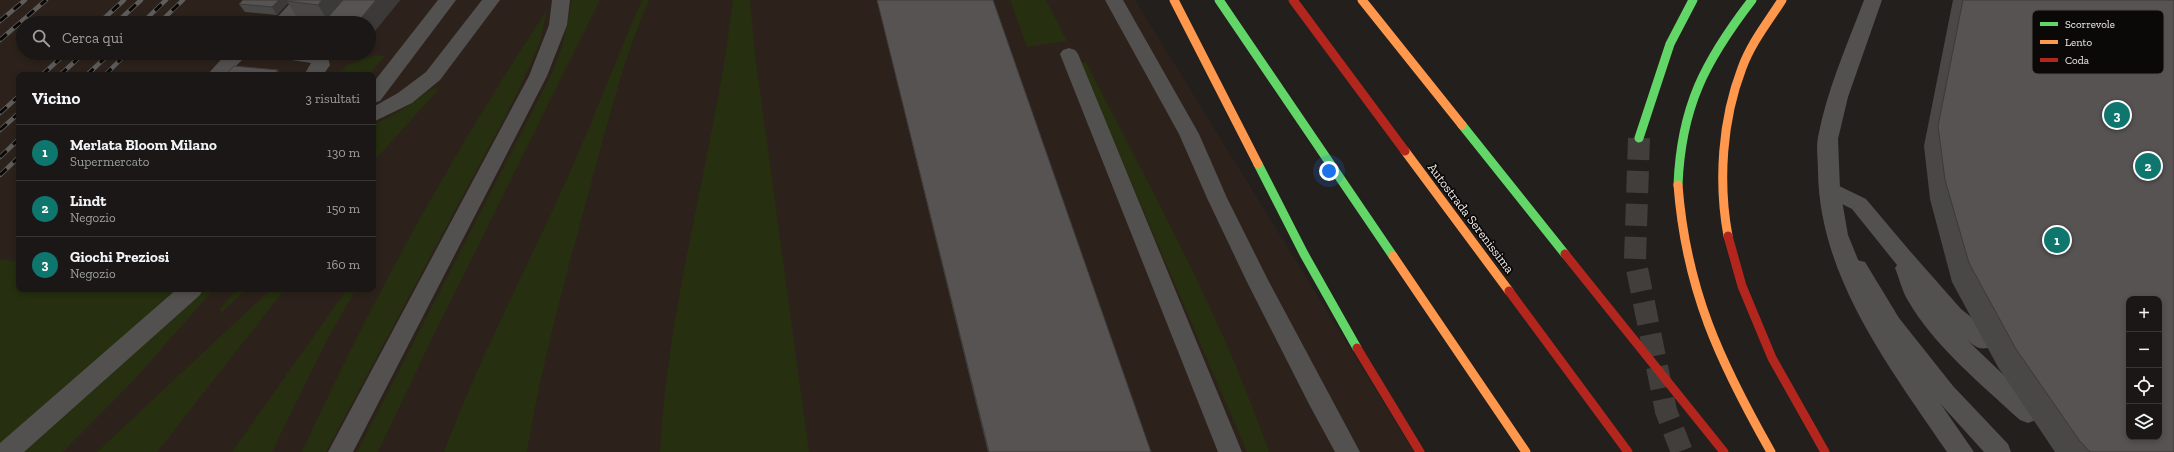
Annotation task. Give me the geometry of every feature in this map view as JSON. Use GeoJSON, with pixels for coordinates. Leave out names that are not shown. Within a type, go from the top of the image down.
{"type":"FeatureCollection","features":[{"type":"Feature","properties":{"kind":"highway"},"geometry":{"type":"LineString","coordinates":[[1174,0],[1304,254],[1354,344],[1420,452]]}},
{"type":"Feature","properties":{"kind":"highway"},"geometry":{"type":"LineString","coordinates":[[1219,0],[1526,452]]}},
{"type":"Feature","properties":{"kind":"highway","name":"Autostrada Serenissima"},"geometry":{"type":"LineString","coordinates":[[1293,0],[1628,452]]}},
{"type":"Feature","properties":{"kind":"highway"},"geometry":{"type":"LineString","coordinates":[[1362,0],[1724,452]]}},
{"type":"Feature","properties":{"kind":"highway"},"geometry":{"type":"LineString","coordinates":[[1639,138],[1670,44],[1693,0]]}},
{"type":"Feature","properties":{"kind":"highway"},"geometry":{"type":"LineString","coordinates":[[1752,0],[1727,31],[1706,66],[1694,92],[1684,126],[1680,155],[1679,196],[1690,276],[1707,324],[1730,378],[1771,452]]}},
{"type":"Feature","properties":{"kind":"highway"},"geometry":{"type":"LineString","coordinates":[[1782,0],[1758,36],[1742,68],[1732,103],[1722,180],[1726,228],[1742,286],[1772,358],[1825,452]]}},
{"type":"Feature","properties":{"kind":"street"},"geometry":{"type":"LineString","coordinates":[[1873,0],[1864,11],[1838,97],[1828,139],[1829,189],[1837,235],[1859,290],[1892,352],[1961,452]]}},
{"type":"Feature","properties":{"kind":"lane"},"geometry":{"type":"LineString","coordinates":[[288,16],[303,0]]}},
{"type":"Feature","properties":{"kind":"lane"},"geometry":{"type":"LineString","coordinates":[[376,92],[447,0]]}},
{"type":"Feature","properties":{"kind":"lane"},"geometry":{"type":"LineString","coordinates":[[376,113],[414,92],[433,76],[491,0]]}},
{"type":"Feature","properties":{"kind":"lane"},"geometry":{"type":"LineString","coordinates":[[340,452],[538,76],[558,25],[561,0]]}},
{"type":"Feature","properties":{"kind":"lane"},"geometry":{"type":"LineString","coordinates":[[1114,0],[1189,134],[1217,198],[1258,282],[1318,399],[1348,452]]}},
{"type":"Feature","properties":{"kind":"lane"},"geometry":{"type":"LineString","coordinates":[[1068,54],[1230,452]]}},
{"type":"Feature","properties":{"kind":"lane"},"geometry":{"type":"LineString","coordinates":[[219,72],[230,60]]}},
{"type":"Feature","properties":{"kind":"lane"},"geometry":{"type":"LineString","coordinates":[[315,72],[321,65],[320,60]]}},
{"type":"Feature","properties":{"kind":"lane"},"geometry":{"type":"LineString","coordinates":[[1829,189],[1859,204],[1953,315],[1983,340]]}},
{"type":"Feature","properties":{"kind":"lane"},"geometry":{"type":"LineString","coordinates":[[1837,235],[1891,324],[1945,393],[1999,452]]}},
{"type":"Feature","properties":{"kind":"lane"},"geometry":{"type":"LineString","coordinates":[[1902,256],[1916,295],[1940,327],[1977,366],[2028,412]]}},
{"type":"Feature","properties":{"kind":"lane"},"geometry":{"type":"LineString","coordinates":[[7,452],[189,292]]}},
{"type":"Feature","properties":{"kind":"shaded area"},"geometry":{"type":"Polygon","coordinates":[[[0,0],[1135,0],[1414,452],[0,452],[0,0]]]}},
{"type":"Feature","properties":{"kind":"green space"},"geometry":{"type":"Polygon","coordinates":[[[572,0],[600,0],[426,351],[378,452],[357,452],[552,73],[563,43],[572,0]]]}},
{"type":"Feature","properties":{"kind":"green space"},"geometry":{"type":"Polygon","coordinates":[[[642,0],[649,0],[631,46],[616,93],[572,253],[547,352],[527,452],[444,452],[471,385],[573,166],[642,0]]]}},
{"type":"Feature","properties":{"kind":"green space"},"geometry":{"type":"Polygon","coordinates":[[[733,0],[750,0],[755,54],[809,452],[660,452],[672,338],[715,113],[733,0]]]}},
{"type":"Feature","properties":{"kind":"green space"},"geometry":{"type":"Polygon","coordinates":[[[1010,0],[1046,0],[1067,41],[1027,47],[1010,0]]]}},
{"type":"Feature","properties":{"kind":"green space"},"geometry":{"type":"Polygon","coordinates":[[[547,10],[540,43],[514,100],[326,452],[302,452],[357,338],[416,226],[479,117],[547,10]]]}},
{"type":"Feature","properties":{"kind":"green space"},"geometry":{"type":"Polygon","coordinates":[[[376,55],[385,56],[372,72],[341,72],[347,65],[361,60],[376,60],[376,55]]]}},
{"type":"Feature","properties":{"kind":"green space"},"geometry":{"type":"Polygon","coordinates":[[[1086,62],[1208,303],[1230,352],[1269,452],[1247,452],[1080,63],[1086,62]]]}},
{"type":"Feature","properties":{"kind":"green space"},"geometry":{"type":"Polygon","coordinates":[[[433,88],[439,89],[376,159],[376,123],[400,111],[433,88]]]}},
{"type":"Feature","properties":{"kind":"green space"},"geometry":{"type":"Polygon","coordinates":[[[0,259],[16,262],[16,292],[175,292],[0,444],[0,259]]]}},
{"type":"Feature","properties":{"kind":"green space"},"geometry":{"type":"Polygon","coordinates":[[[202,292],[211,292],[135,379],[63,452],[21,452],[202,292]]]}},
{"type":"Feature","properties":{"kind":"green space"},"geometry":{"type":"Polygon","coordinates":[[[234,292],[244,292],[222,312],[219,310],[234,292]]]}},
{"type":"Feature","properties":{"kind":"green space"},"geometry":{"type":"Polygon","coordinates":[[[268,292],[283,292],[157,452],[97,452],[268,292]]]}},
{"type":"Feature","properties":{"kind":"green space"},"geometry":{"type":"Polygon","coordinates":[[[345,292],[354,292],[327,340],[272,452],[232,452],[345,292]]]}},
{"type":"Feature","properties":{"kind":"building"},"geometry":{"type":"Polygon","coordinates":[[[243,0],[279,0],[272,7],[239,4],[243,0]]]}},
{"type":"Feature","properties":{"kind":"building"},"geometry":{"type":"Polygon","coordinates":[[[322,0],[318,5],[287,1],[322,0]]]}},
{"type":"Feature","properties":{"kind":"building"},"geometry":{"type":"Polygon","coordinates":[[[343,0],[376,0],[363,16],[329,16],[343,0]]]}},
{"type":"Feature","properties":{"kind":"building"},"geometry":{"type":"Polygon","coordinates":[[[877,0],[993,0],[1151,452],[989,452],[877,0]]]}},
{"type":"Feature","properties":{"kind":"building"},"geometry":{"type":"Polygon","coordinates":[[[1963,0],[2174,0],[2174,452],[2090,452],[2079,440],[2016,349],[1969,263],[1945,180],[1938,126],[1963,0]]]}},
{"type":"Feature","properties":{"kind":"building"},"geometry":{"type":"Polygon","coordinates":[[[234,66],[278,70],[276,72],[228,72],[234,66]]]}},
{"type":"Feature","properties":{"kind":"tunnel"},"geometry":{"type":"LineString","coordinates":[[1639,138],[1635,259],[1666,411],[1682,452]]}},
{"type":"Feature","properties":{"kind":"railway"},"geometry":{"type":"LineString","coordinates":[[0,21],[25,0]]}},
{"type":"Feature","properties":{"kind":"railway"},"geometry":{"type":"LineString","coordinates":[[28,16],[46,0]]}},
{"type":"Feature","properties":{"kind":"railway"},"geometry":{"type":"LineString","coordinates":[[107,16],[124,0]]}},
{"type":"Feature","properties":{"kind":"railway"},"geometry":{"type":"LineString","coordinates":[[124,16],[141,0]]}},
{"type":"Feature","properties":{"kind":"railway"},"geometry":{"type":"LineString","coordinates":[[149,16],[166,0]]}},
{"type":"Feature","properties":{"kind":"railway"},"geometry":{"type":"LineString","coordinates":[[166,16],[183,0]]}},
{"type":"Feature","properties":{"kind":"railway"},"geometry":{"type":"LineString","coordinates":[[0,40],[16,26]]}},
{"type":"Feature","properties":{"kind":"railway"},"geometry":{"type":"LineString","coordinates":[[45,72],[58,60]]}},
{"type":"Feature","properties":{"kind":"railway"},"geometry":{"type":"LineString","coordinates":[[63,72],[76,60]]}},
{"type":"Feature","properties":{"kind":"railway"},"geometry":{"type":"LineString","coordinates":[[90,72],[103,60]]}},
{"type":"Feature","properties":{"kind":"railway"},"geometry":{"type":"LineString","coordinates":[[108,72],[120,60]]}},
{"type":"Feature","properties":{"kind":"railway"},"geometry":{"type":"LineString","coordinates":[[0,113],[16,99]]}},
{"type":"Feature","properties":{"kind":"railway"},"geometry":{"type":"LineString","coordinates":[[0,130],[16,116]]}},
{"type":"Feature","properties":{"kind":"railway"},"geometry":{"type":"LineString","coordinates":[[0,157],[16,142]]}},
{"type":"Feature","properties":{"kind":"railway"},"geometry":{"type":"LineString","coordinates":[[0,175],[16,160]]}},
{"type":"Feature","properties":{"kind":"traffic: fast"},"geometry":{"type":"LineString","coordinates":[[1219,0],[1393,256]]}},
{"type":"Feature","properties":{"kind":"traffic: fast"},"geometry":{"type":"LineString","coordinates":[[1639,138],[1670,44],[1693,0]]}},
{"type":"Feature","properties":{"kind":"traffic: fast"},"geometry":{"type":"LineString","coordinates":[[1678,185],[1679,158],[1683,133],[1689,109],[1698,86],[1721,42],[1752,0]]}},
{"type":"Feature","properties":{"kind":"traffic: fast"},"geometry":{"type":"LineString","coordinates":[[1462,125],[1565,254]]}},
{"type":"Feature","properties":{"kind":"traffic: fast"},"geometry":{"type":"LineString","coordinates":[[1258,164],[1304,254],[1357,348]]}},
{"type":"Feature","properties":{"kind":"traffic: slow"},"geometry":{"type":"LineString","coordinates":[[1174,0],[1258,164]]}},
{"type":"Feature","properties":{"kind":"traffic: slow"},"geometry":{"type":"LineString","coordinates":[[1362,0],[1462,125]]}},
{"type":"Feature","properties":{"kind":"traffic: slow"},"geometry":{"type":"LineString","coordinates":[[1728,236],[1723,198],[1723,175],[1728,128],[1736,86],[1750,50],[1782,0]]}},
{"type":"Feature","properties":{"kind":"traffic: slow"},"geometry":{"type":"LineString","coordinates":[[1405,151],[1509,291]]}},
{"type":"Feature","properties":{"kind":"traffic: slow"},"geometry":{"type":"LineString","coordinates":[[1678,185],[1681,221],[1687,256],[1696,291],[1707,324],[1736,389],[1771,452]]}},
{"type":"Feature","properties":{"kind":"traffic: slow"},"geometry":{"type":"LineString","coordinates":[[1393,256],[1526,452]]}},
{"type":"Feature","properties":{"kind":"traffic: jam"},"geometry":{"type":"LineString","coordinates":[[1293,0],[1405,151]]}},
{"type":"Feature","properties":{"kind":"traffic: jam"},"geometry":{"type":"LineString","coordinates":[[1728,236],[1742,286],[1772,358],[1825,452]]}},
{"type":"Feature","properties":{"kind":"traffic: jam"},"geometry":{"type":"LineString","coordinates":[[1565,254],[1724,452]]}},
{"type":"Feature","properties":{"kind":"traffic: jam"},"geometry":{"type":"LineString","coordinates":[[1509,291],[1628,452]]}},
{"type":"Feature","properties":{"kind":"traffic: jam"},"geometry":{"type":"LineString","coordinates":[[1357,348],[1420,452]]}},
{"type":"Feature","properties":{"kind":"place","name":"Giochi Preziosi"},"geometry":{"type":"Point","coordinates":[2117,115]}},
{"type":"Feature","properties":{"kind":"place","name":"Lindt"},"geometry":{"type":"Point","coordinates":[2148,166]}},
{"type":"Feature","properties":{"kind":"place","name":"Merlata Bloom Milano"},"geometry":{"type":"Point","coordinates":[2057,240]}}]}
